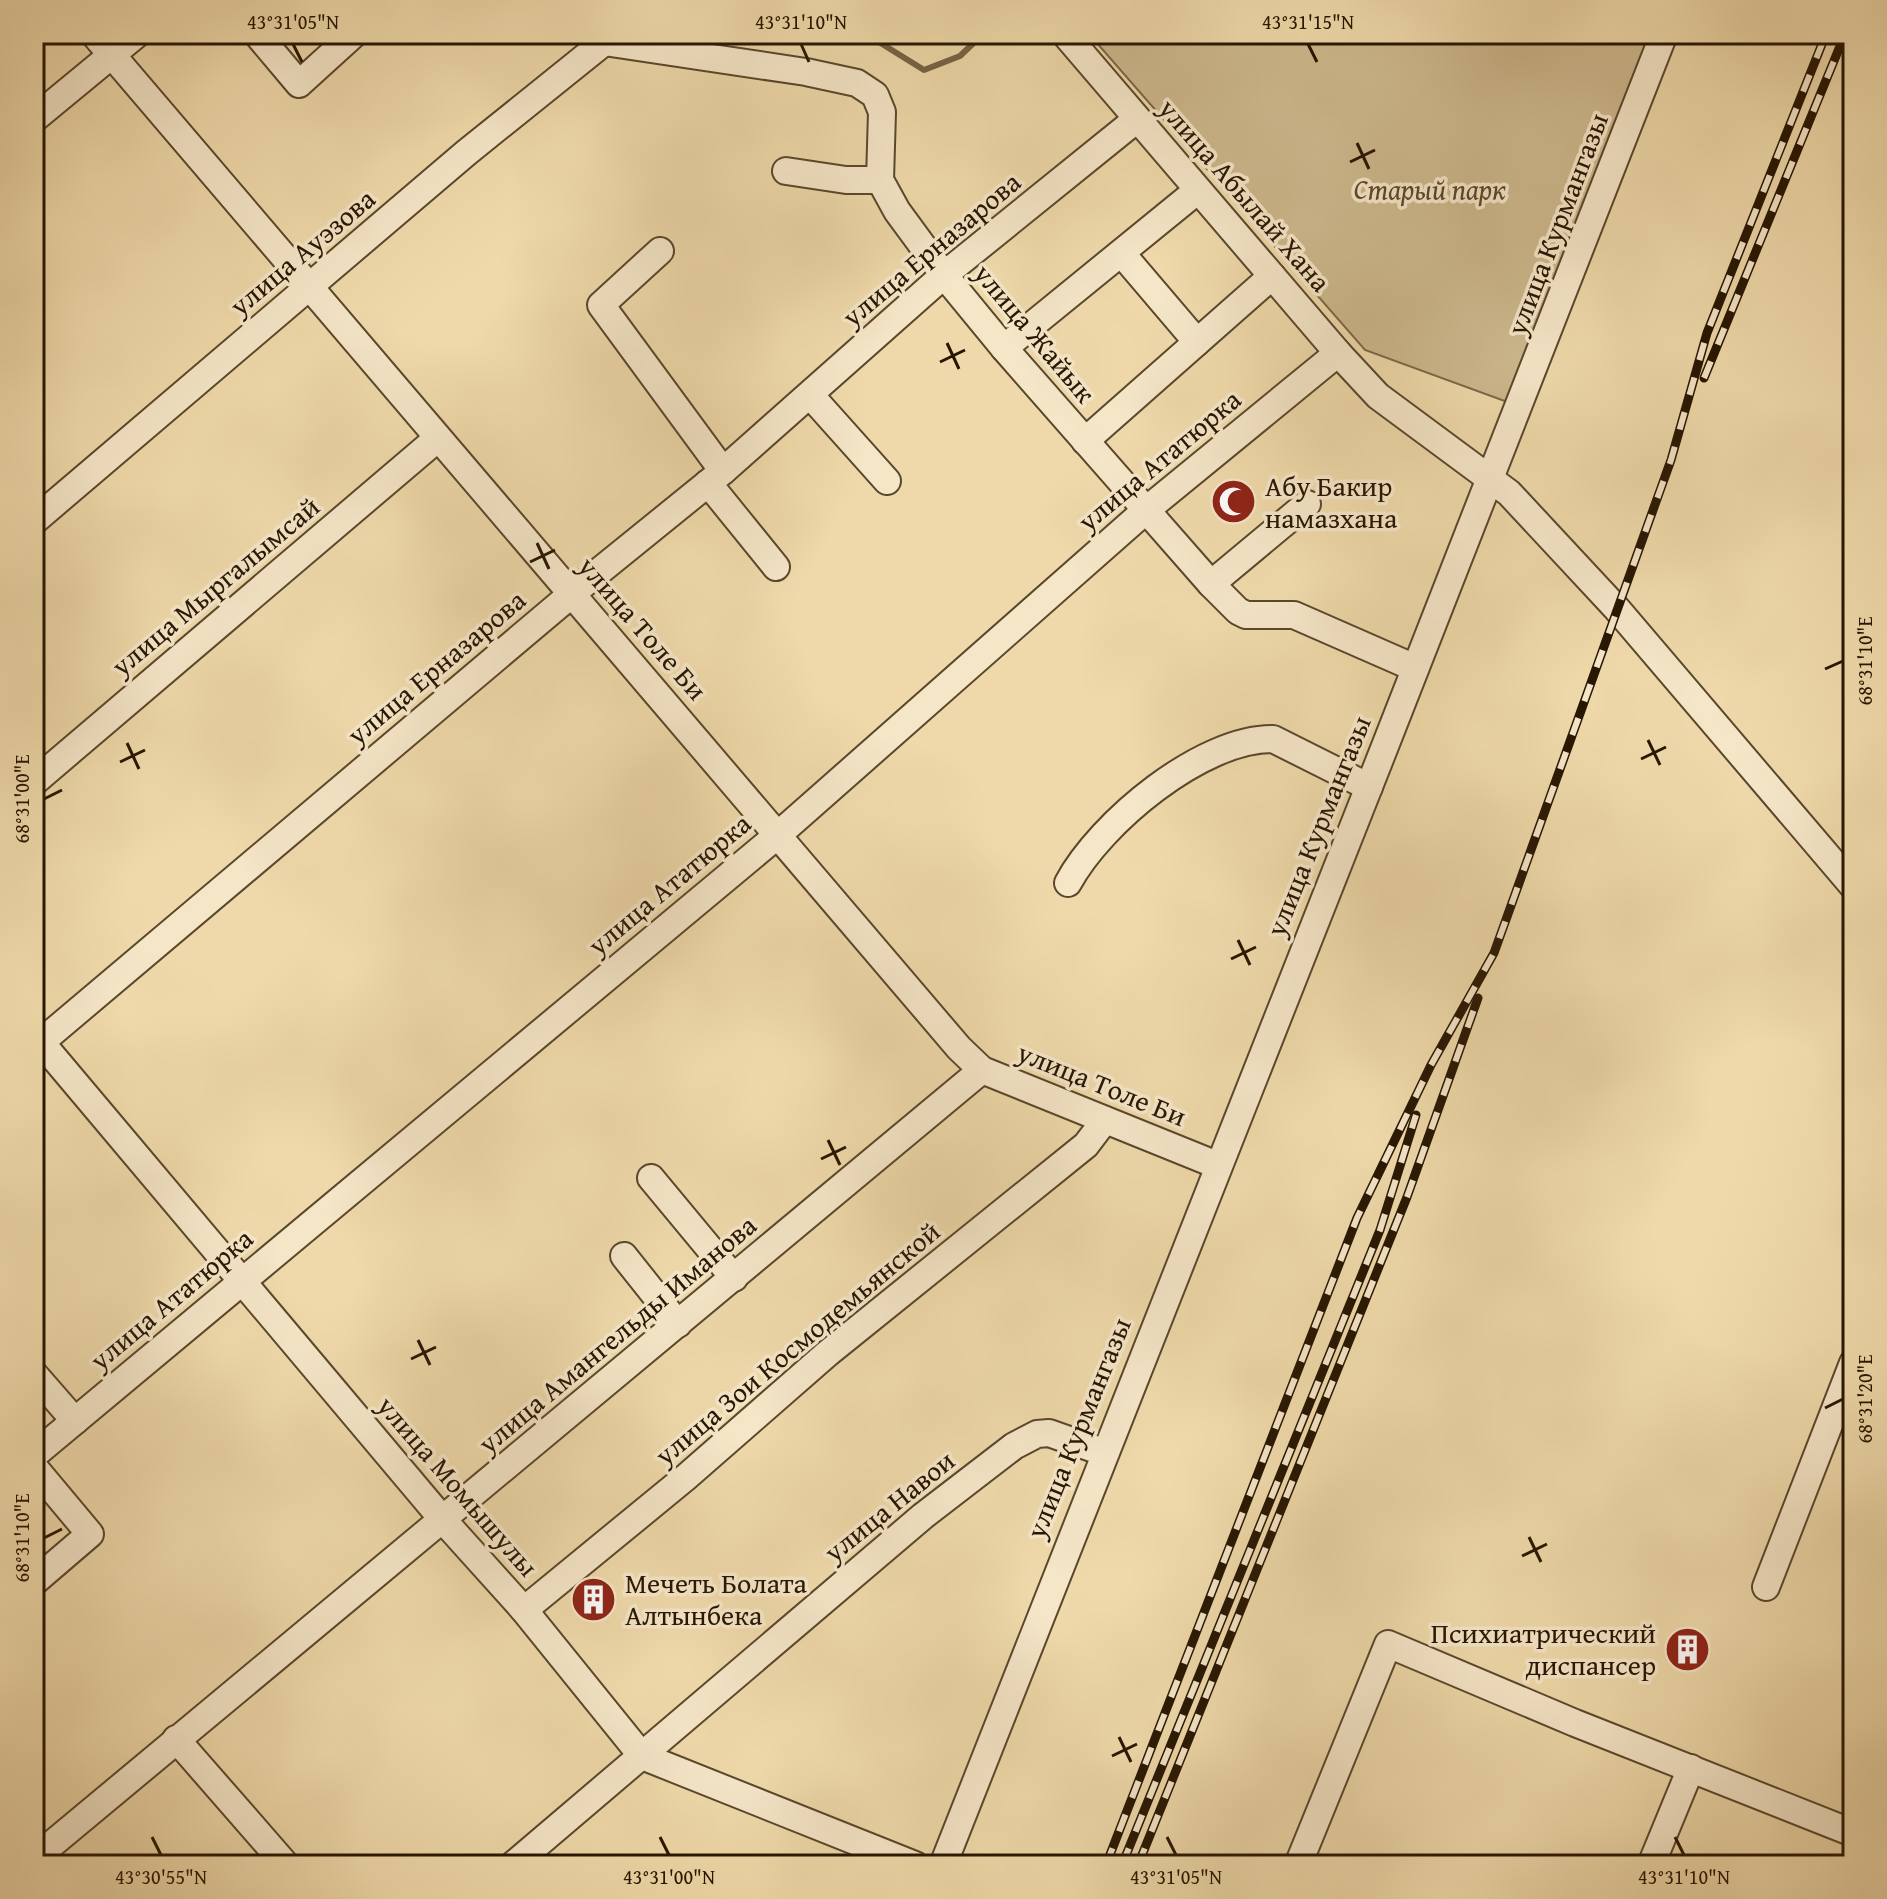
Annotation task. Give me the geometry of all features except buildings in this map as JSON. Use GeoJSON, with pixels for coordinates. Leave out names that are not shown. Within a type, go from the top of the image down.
{"type":"FeatureCollection","features":[{"type":"Feature","properties":{"kind":"street"},"geometry":{"type":"LineString","coordinates":[[34,119],[102,44],[137,34]]}},
{"type":"Feature","properties":{"kind":"street"},"geometry":{"type":"LineString","coordinates":[[257,34],[299,84],[354,34]]}},
{"type":"Feature","properties":{"kind":"street","name":"улица Абылай Хана"},"geometry":{"type":"LineString","coordinates":[[1065,34],[1338,353],[1378,396],[1492,477],[1617,609],[1853,886]]}},
{"type":"Feature","properties":{"kind":"street","name":"улица Курмангазы"},"geometry":{"type":"LineString","coordinates":[[943,1865],[1103,1452],[1492,477],[1664,34]]}},
{"type":"Feature","properties":{"kind":"street"},"geometry":{"type":"LineString","coordinates":[[609,38],[857,83],[875,95],[882,112],[880,180],[846,180],[786,171]]}},
{"type":"Feature","properties":{"kind":"street","name":"улица Ауэзова"},"geometry":{"type":"LineString","coordinates":[[34,521],[466,153],[609,38]]}},
{"type":"Feature","properties":{"kind":"street","name":"улица Толе Би"},"geometry":{"type":"LineString","coordinates":[[102,44],[571,595],[779,834],[935,1022],[982,1070],[1217,1165]]}},
{"type":"Feature","properties":{"kind":"street","name":"улица Ерназарова"},"geometry":{"type":"LineString","coordinates":[[36,1041],[716,477],[944,275],[1137,119]]}},
{"type":"Feature","properties":{"kind":"street","name":"улица Жайык"},"geometry":{"type":"LineString","coordinates":[[880,180],[897,211],[944,275],[1004,348],[1145,511],[1238,611],[1246,615],[1294,615],[1415,668]]}},
{"type":"Feature","properties":{"kind":"street"},"geometry":{"type":"LineString","coordinates":[[1004,348],[1123,255],[1198,190]]}},
{"type":"Feature","properties":{"kind":"street"},"geometry":{"type":"LineString","coordinates":[[660,251],[601,305],[776,567]]}},
{"type":"Feature","properties":{"kind":"street"},"geometry":{"type":"LineString","coordinates":[[1123,255],[1197,342]]}},
{"type":"Feature","properties":{"kind":"street"},"geometry":{"type":"LineString","coordinates":[[1085,441],[1272,276]]}},
{"type":"Feature","properties":{"kind":"street","name":"улица Ататюрка"},"geometry":{"type":"LineString","coordinates":[[34,1455],[779,834],[1145,511],[1338,353]]}},
{"type":"Feature","properties":{"kind":"street"},"geometry":{"type":"LineString","coordinates":[[811,396],[887,481]]}},
{"type":"Feature","properties":{"kind":"street","name":"улица Мыргалымсай"},"geometry":{"type":"LineString","coordinates":[[34,782],[438,438]]}},
{"type":"Feature","properties":{"kind":"street"},"geometry":{"type":"LineString","coordinates":[[1211,584],[1307,504]]}},
{"type":"Feature","properties":{"kind":"street"},"geometry":{"type":"LineString","coordinates":[[1068,883],[1096,841],[1154,789],[1191,766],[1256,739],[1273,739],[1369,787]]}},
{"type":"Feature","properties":{"kind":"street","name":"улица Момышулы"},"geometry":{"type":"LineString","coordinates":[[36,1041],[444,1521],[524,1610],[642,1756],[915,1865]]}},
{"type":"Feature","properties":{"kind":"street","name":"улица Амангельды Иманова"},"geometry":{"type":"LineString","coordinates":[[34,1859],[444,1521],[982,1070]]}},
{"type":"Feature","properties":{"kind":"street","name":"улица Зои Космодемьянской"},"geometry":{"type":"LineString","coordinates":[[524,1610],[685,1478],[828,1353],[1086,1145],[1105,1120]]}},
{"type":"Feature","properties":{"kind":"street"},"geometry":{"type":"LineString","coordinates":[[651,1178],[734,1278]]}},
{"type":"Feature","properties":{"kind":"street"},"geometry":{"type":"LineString","coordinates":[[624,1256],[678,1324]]}},
{"type":"Feature","properties":{"kind":"street"},"geometry":{"type":"LineString","coordinates":[[1766,1587],[1853,1363]]}},
{"type":"Feature","properties":{"kind":"street"},"geometry":{"type":"LineString","coordinates":[[34,1374],[75,1421]]}},
{"type":"Feature","properties":{"kind":"street","name":"улица Навои"},"geometry":{"type":"LineString","coordinates":[[513,1865],[923,1516],[1014,1446],[1037,1434],[1049,1433],[1103,1452]]}},
{"type":"Feature","properties":{"kind":"street"},"geometry":{"type":"LineString","coordinates":[[34,1467],[90,1534],[34,1582]]}},
{"type":"Feature","properties":{"kind":"street"},"geometry":{"type":"LineString","coordinates":[[1298,1865],[1388,1644],[1575,1723],[1853,1833]]}},
{"type":"Feature","properties":{"kind":"street"},"geometry":{"type":"LineString","coordinates":[[176,1739],[286,1865]]}},
{"type":"Feature","properties":{"kind":"street"},"geometry":{"type":"LineString","coordinates":[[1651,1865],[1691,1768]]}},
{"type":"Feature","properties":{"kind":"green space","name":"Старый парк"},"geometry":{"type":"Polygon","coordinates":[[[1089,34],[1660,34],[1510,403],[1365,350],[1089,34]]]}},
{"type":"Feature","properties":{"kind":"waterway"},"geometry":{"type":"LineString","coordinates":[[866,34],[924,70],[960,56],[983,34]]}},
{"type":"Feature","properties":{"kind":"railway"},"geometry":{"type":"LineString","coordinates":[[1106,1865],[1357,1218],[1431,1065],[1494,953],[1671,460],[1707,333],[1826,34]]}},
{"type":"Feature","properties":{"kind":"railway"},"geometry":{"type":"LineString","coordinates":[[1704,378],[1845,34]]}},
{"type":"Feature","properties":{"kind":"railway"},"geometry":{"type":"LineString","coordinates":[[1138,1865],[1407,1197],[1478,998]]}},
{"type":"Feature","properties":{"kind":"railway"},"geometry":{"type":"LineString","coordinates":[[1122,1865],[1380,1230],[1416,1115]]}},
{"type":"Feature","properties":{"kind":"place","name":"Абу Бакир намазхана"},"geometry":{"type":"Point","coordinates":[1234,502]}},
{"type":"Feature","properties":{"kind":"place","name":"Мечеть Болата Алтынбека"},"geometry":{"type":"Point","coordinates":[594,1599]}},
{"type":"Feature","properties":{"kind":"place","name":"Психиатрический диспансер"},"geometry":{"type":"Point","coordinates":[1687,1649]}}]}
